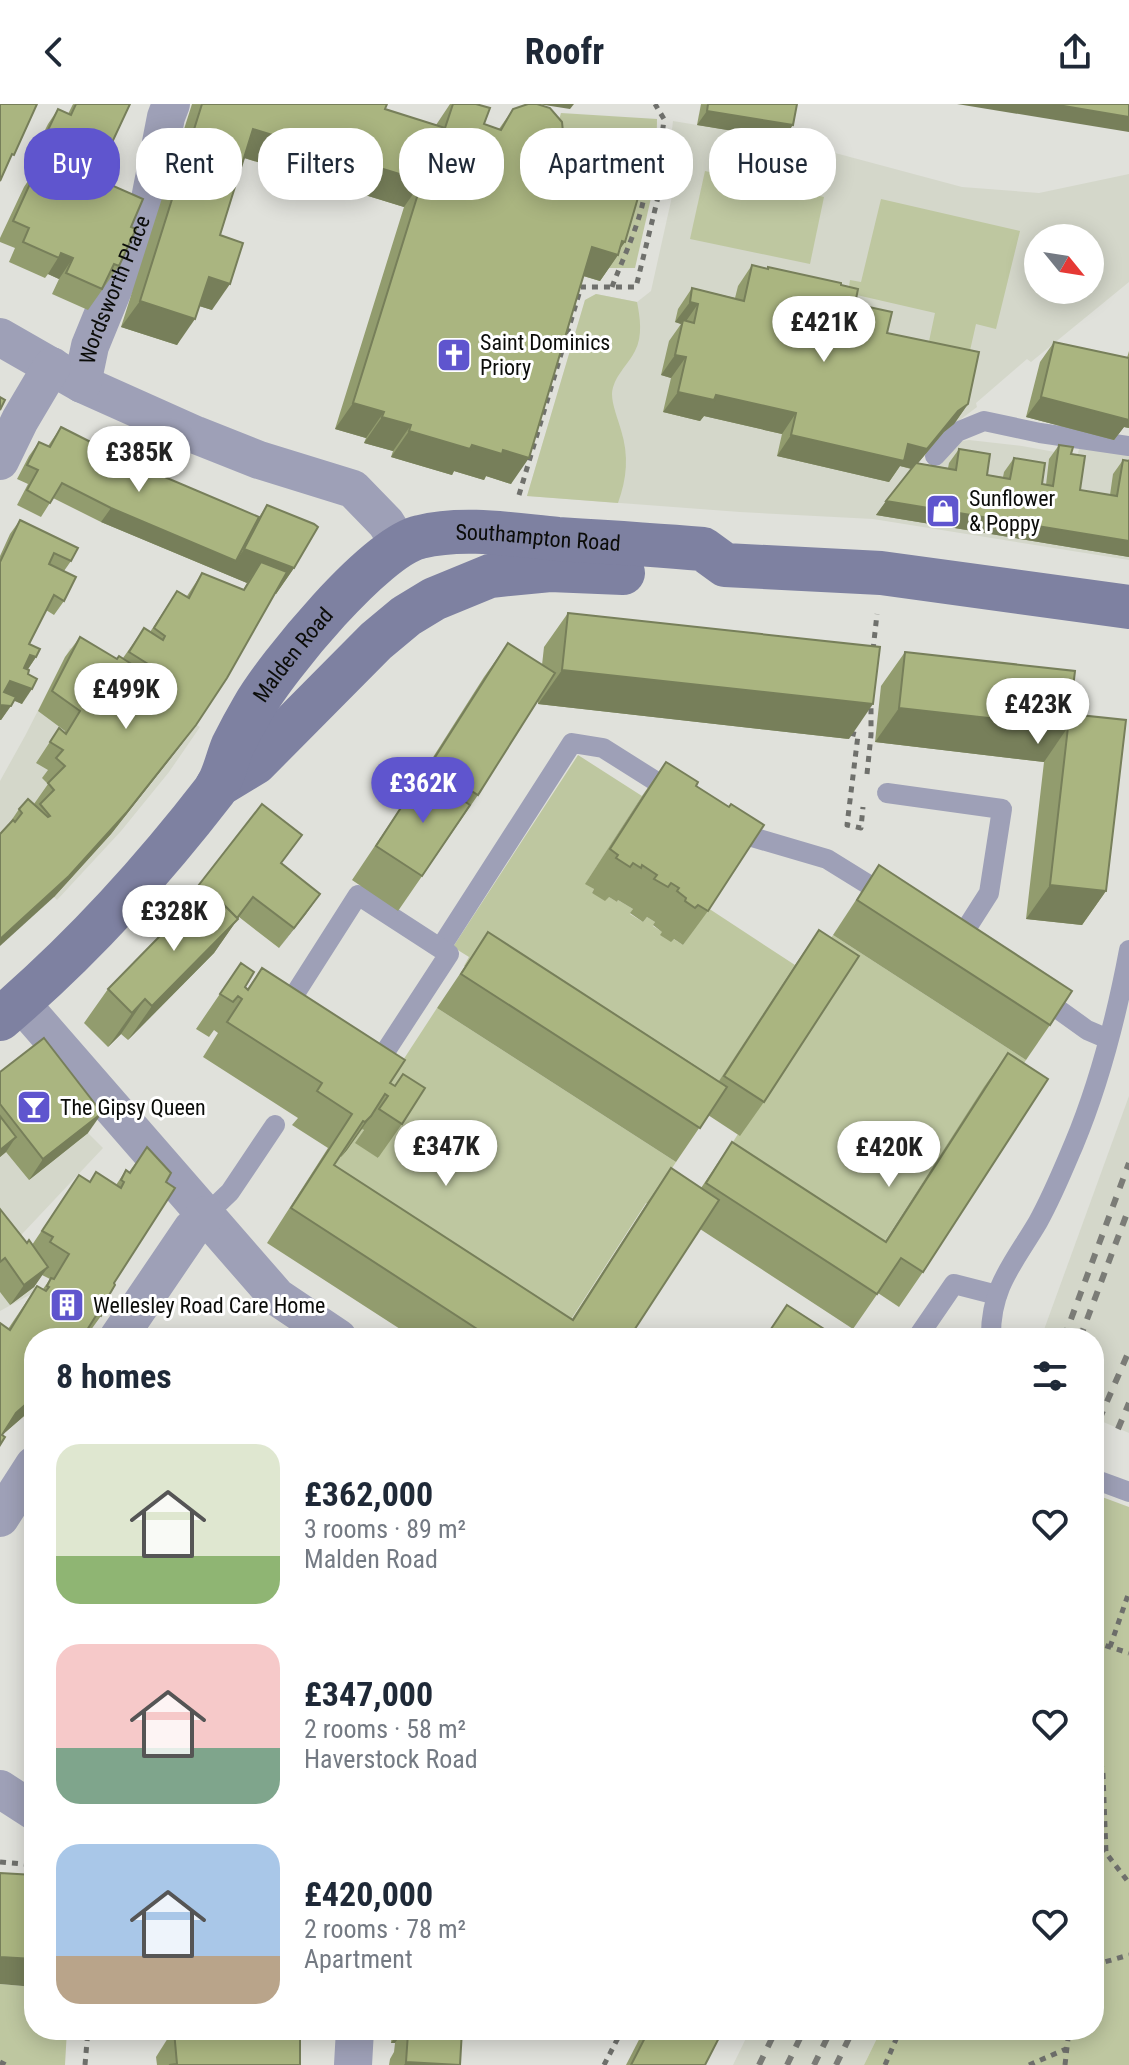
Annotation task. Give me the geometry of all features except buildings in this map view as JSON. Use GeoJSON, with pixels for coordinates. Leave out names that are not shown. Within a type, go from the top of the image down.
{"type":"FeatureCollection","features":[{"type":"Feature","properties":{"kind":"main road","name":"Southampton Road"},"geometry":{"type":"LineString","coordinates":[[399,544],[419,537],[456,532],[703,549],[716,571]]}},
{"type":"Feature","properties":{"kind":"main road","name":"Malden Road"},"geometry":{"type":"LineString","coordinates":[[10,1010],[72,956],[132,890],[217,786],[253,707],[274,675],[358,580],[399,544]]}},
{"type":"Feature","properties":{"kind":"main road","name":"Southampton Road"},"geometry":{"type":"LineString","coordinates":[[434,599],[490,576],[529,571],[649,575],[716,571],[881,573],[1129,607]]}},
{"type":"Feature","properties":{"kind":"main road","name":"Malden Road"},"geometry":{"type":"LineString","coordinates":[[217,786],[255,763],[376,641],[406,616],[434,599]]}},
{"type":"Feature","properties":{"kind":"street","name":"Wordsworth Place"},"geometry":{"type":"LineString","coordinates":[[0,461],[20,420],[67,375],[90,346],[150,199],[171,104]]}},
{"type":"Feature","properties":{"kind":"street"},"geometry":{"type":"LineString","coordinates":[[0,337],[67,375],[208,440],[259,460],[353,489],[386,523],[399,544]]}},
{"type":"Feature","properties":{"kind":"street"},"geometry":{"type":"LineString","coordinates":[[10,1010],[206,1215],[277,1297],[323,1328]]}},
{"type":"Feature","properties":{"kind":"street"},"geometry":{"type":"LineString","coordinates":[[125,1328],[192,1229],[206,1215]]}},
{"type":"Feature","properties":{"kind":"street"},"geometry":{"type":"LineString","coordinates":[[0,1518],[24,1481]]}},
{"type":"Feature","properties":{"kind":"street"},"geometry":{"type":"LineString","coordinates":[[0,1789],[24,1805]]}},
{"type":"Feature","properties":{"kind":"street"},"geometry":{"type":"LineString","coordinates":[[353,2065],[354,2040]]}},
{"type":"Feature","properties":{"kind":"lane"},"geometry":{"type":"LineString","coordinates":[[935,456],[957,432],[984,421],[1129,446]]}},
{"type":"Feature","properties":{"kind":"lane"},"geometry":{"type":"LineString","coordinates":[[441,947],[572,743],[603,748],[735,832],[827,859],[906,908]]}},
{"type":"Feature","properties":{"kind":"lane"},"geometry":{"type":"LineString","coordinates":[[887,793],[1002,809],[989,893],[952,936],[978,952]]}},
{"type":"Feature","properties":{"kind":"lane"},"geometry":{"type":"LineString","coordinates":[[293,997],[358,895],[449,954],[364,1083]]}},
{"type":"Feature","properties":{"kind":"lane"},"geometry":{"type":"LineString","coordinates":[[991,1328],[997,1295],[1012,1262],[1048,1203],[1093,1095],[1129,950]]}},
{"type":"Feature","properties":{"kind":"lane"},"geometry":{"type":"LineString","coordinates":[[1027,987],[1087,1030],[1108,1039]]}},
{"type":"Feature","properties":{"kind":"lane"},"geometry":{"type":"LineString","coordinates":[[206,1215],[230,1192],[275,1125]]}},
{"type":"Feature","properties":{"kind":"lane"},"geometry":{"type":"LineString","coordinates":[[924,1328],[954,1284],[997,1295]]}},
{"type":"Feature","properties":{"kind":"lane"},"geometry":{"type":"LineString","coordinates":[[1104,1483],[1129,1492]]}},
{"type":"Feature","properties":{"kind":"path"},"geometry":{"type":"LineString","coordinates":[[510,535],[522,484],[581,287],[636,287],[661,185],[658,170],[664,119],[655,104]]}},
{"type":"Feature","properties":{"kind":"path"},"geometry":{"type":"LineString","coordinates":[[612,287],[644,200]]}},
{"type":"Feature","properties":{"kind":"path"},"geometry":{"type":"LineString","coordinates":[[872,657],[877,614]]}},
{"type":"Feature","properties":{"kind":"path"},"geometry":{"type":"LineString","coordinates":[[871,696],[871,735]]}},
{"type":"Feature","properties":{"kind":"path"},"geometry":{"type":"LineString","coordinates":[[1110,1647],[1129,1592]]}},
{"type":"Feature","properties":{"kind":"path"},"geometry":{"type":"LineString","coordinates":[[1104,1645],[1129,1653]]}},
{"type":"Feature","properties":{"kind":"path"},"geometry":{"type":"LineString","coordinates":[[1104,1800],[1106,1853],[1129,1883]]}},
{"type":"Feature","properties":{"kind":"path"},"geometry":{"type":"LineString","coordinates":[[0,1862],[24,1864]]}},
{"type":"Feature","properties":{"kind":"path"},"geometry":{"type":"LineString","coordinates":[[1104,1962],[1129,1955]]}},
{"type":"Feature","properties":{"kind":"path"},"geometry":{"type":"LineString","coordinates":[[85,2065],[87,2040]]}},
{"type":"Feature","properties":{"kind":"path"},"geometry":{"type":"LineString","coordinates":[[604,2065],[617,2040]]}},
{"type":"Feature","properties":{"kind":"path"},"geometry":{"type":"LineString","coordinates":[[885,2065],[896,2040]]}},
{"type":"Feature","properties":{"kind":"path"},"geometry":{"type":"LineString","coordinates":[[1065,2065],[1067,2040]]}},
{"type":"Feature","properties":{"kind":"path"},"geometry":{"type":"LineString","coordinates":[[1029,2065],[1066,2049]]}},
{"type":"Feature","properties":{"kind":"path"},"geometry":{"type":"LineString","coordinates":[[0,2062],[6,2065]]}},
{"type":"Feature","properties":{"kind":"shaded area"},"geometry":{"type":"Polygon","coordinates":[[[673,121],[716,128],[709,128],[709,200],[836,200],[836,153],[962,187],[1039,193],[1129,174],[1129,282],[1104,302],[1104,224],[1024,224],[1024,304],[1102,304],[1031,362],[1027,359],[976,403],[977,407],[944,432],[916,465],[930,475],[952,449],[969,440],[1077,456],[1080,446],[1129,454],[1129,560],[873,519],[527,496],[585,300],[596,294],[637,302],[651,291],[671,200],[693,200],[693,128],[672,128],[673,121]]]}},
{"type":"Feature","properties":{"kind":"shaded area"},"geometry":{"type":"Polygon","coordinates":[[[70,648],[115,672],[200,727],[169,772],[121,831],[57,900],[0,842],[0,781],[70,648]]]}},
{"type":"Feature","properties":{"kind":"shaded area"},"geometry":{"type":"Polygon","coordinates":[[[0,1081],[88,1133],[103,1148],[7,1250],[35,1285],[35,1292],[0,1311],[0,1081]]]}},
{"type":"Feature","properties":{"kind":"shaded area"},"geometry":{"type":"Polygon","coordinates":[[[1129,1096],[1129,1433],[1104,1422],[1104,1328],[1045,1328],[1129,1096]]]}},
{"type":"Feature","properties":{"kind":"shaded area"},"geometry":{"type":"Polygon","coordinates":[[[745,2040],[876,2040],[864,2065],[733,2065],[745,2040]]]}},
{"type":"Feature","properties":{"kind":"green space"},"geometry":{"type":"Polygon","coordinates":[[[561,113],[657,119],[657,128],[557,128],[561,113]]]}},
{"type":"Feature","properties":{"kind":"green space"},"geometry":{"type":"Polygon","coordinates":[[[705,171],[709,172],[709,200],[823,200],[810,264],[690,239],[705,171]]]}},
{"type":"Feature","properties":{"kind":"green space"},"geometry":{"type":"Polygon","coordinates":[[[881,199],[1020,231],[996,329],[976,324],[969,355],[928,346],[935,313],[848,293],[850,280],[861,282],[881,199]]]}},
{"type":"Feature","properties":{"kind":"green space"},"geometry":{"type":"Polygon","coordinates":[[[565,200],[651,200],[635,268],[607,268],[565,200]]]}},
{"type":"Feature","properties":{"kind":"green space"},"geometry":{"type":"Polygon","coordinates":[[[596,294],[637,302],[640,320],[638,345],[618,377],[612,394],[626,458],[618,503],[527,496],[585,300],[596,294]]]}},
{"type":"Feature","properties":{"kind":"green space"},"geometry":{"type":"Polygon","coordinates":[[[578,755],[642,796],[586,883],[594,889],[592,893],[618,900],[633,909],[630,914],[643,922],[647,917],[655,922],[653,926],[683,945],[708,908],[795,965],[696,1117],[464,966],[469,957],[453,947],[578,755]]]}},
{"type":"Feature","properties":{"kind":"green space"},"geometry":{"type":"Polygon","coordinates":[[[833,935],[1026,1060],[1001,1098],[984,1088],[862,1276],[710,1178],[740,1135],[808,973],[833,935]]]}},
{"type":"Feature","properties":{"kind":"green space"},"geometry":{"type":"Polygon","coordinates":[[[437,1008],[676,1162],[565,1328],[541,1328],[310,1200],[361,1128],[364,1130],[356,1143],[379,1158],[366,1117],[437,1008]]]}},
{"type":"Feature","properties":{"kind":"green space"},"geometry":{"type":"Polygon","coordinates":[[[1104,1498],[1129,1507],[1129,2065],[864,2065],[876,2040],[1104,2040],[1104,1498]]]}},
{"type":"Feature","properties":{"kind":"green space"},"geometry":{"type":"Polygon","coordinates":[[[0,1984],[24,1986],[24,2040],[66,2040],[65,2065],[0,2065],[0,1984]]]}},
{"type":"Feature","properties":{"kind":"railway"},"geometry":{"type":"LineString","coordinates":[[1068,1328],[1129,1163]]}},
{"type":"Feature","properties":{"kind":"railway"},"geometry":{"type":"LineString","coordinates":[[1084,1328],[1129,1208]]}},
{"type":"Feature","properties":{"kind":"railway"},"geometry":{"type":"LineString","coordinates":[[1104,1408],[1129,1351]]}},
{"type":"Feature","properties":{"kind":"railway"},"geometry":{"type":"LineString","coordinates":[[1118,1429],[1129,1403]]}},
{"type":"Feature","properties":{"kind":"railway"},"geometry":{"type":"LineString","coordinates":[[759,2065],[771,2040]]}},
{"type":"Feature","properties":{"kind":"railway"},"geometry":{"type":"LineString","coordinates":[[787,2065],[799,2040]]}},
{"type":"Feature","properties":{"kind":"railway"},"geometry":{"type":"LineString","coordinates":[[814,2065],[826,2040]]}},
{"type":"Feature","properties":{"kind":"railway"},"geometry":{"type":"LineString","coordinates":[[836,2065],[848,2040]]}},
{"type":"Feature","properties":{"kind":"place","name":"Saint Dominics Priory"},"geometry":{"type":"Point","coordinates":[454,355]}},
{"type":"Feature","properties":{"kind":"place","name":"Sunflower & Poppy"},"geometry":{"type":"Point","coordinates":[943,511]}},
{"type":"Feature","properties":{"kind":"place","name":"The Gipsy Queen"},"geometry":{"type":"Point","coordinates":[34,1107]}},
{"type":"Feature","properties":{"kind":"place","name":"Wellesley Road Care Home"},"geometry":{"type":"Point","coordinates":[67,1305]}}]}
